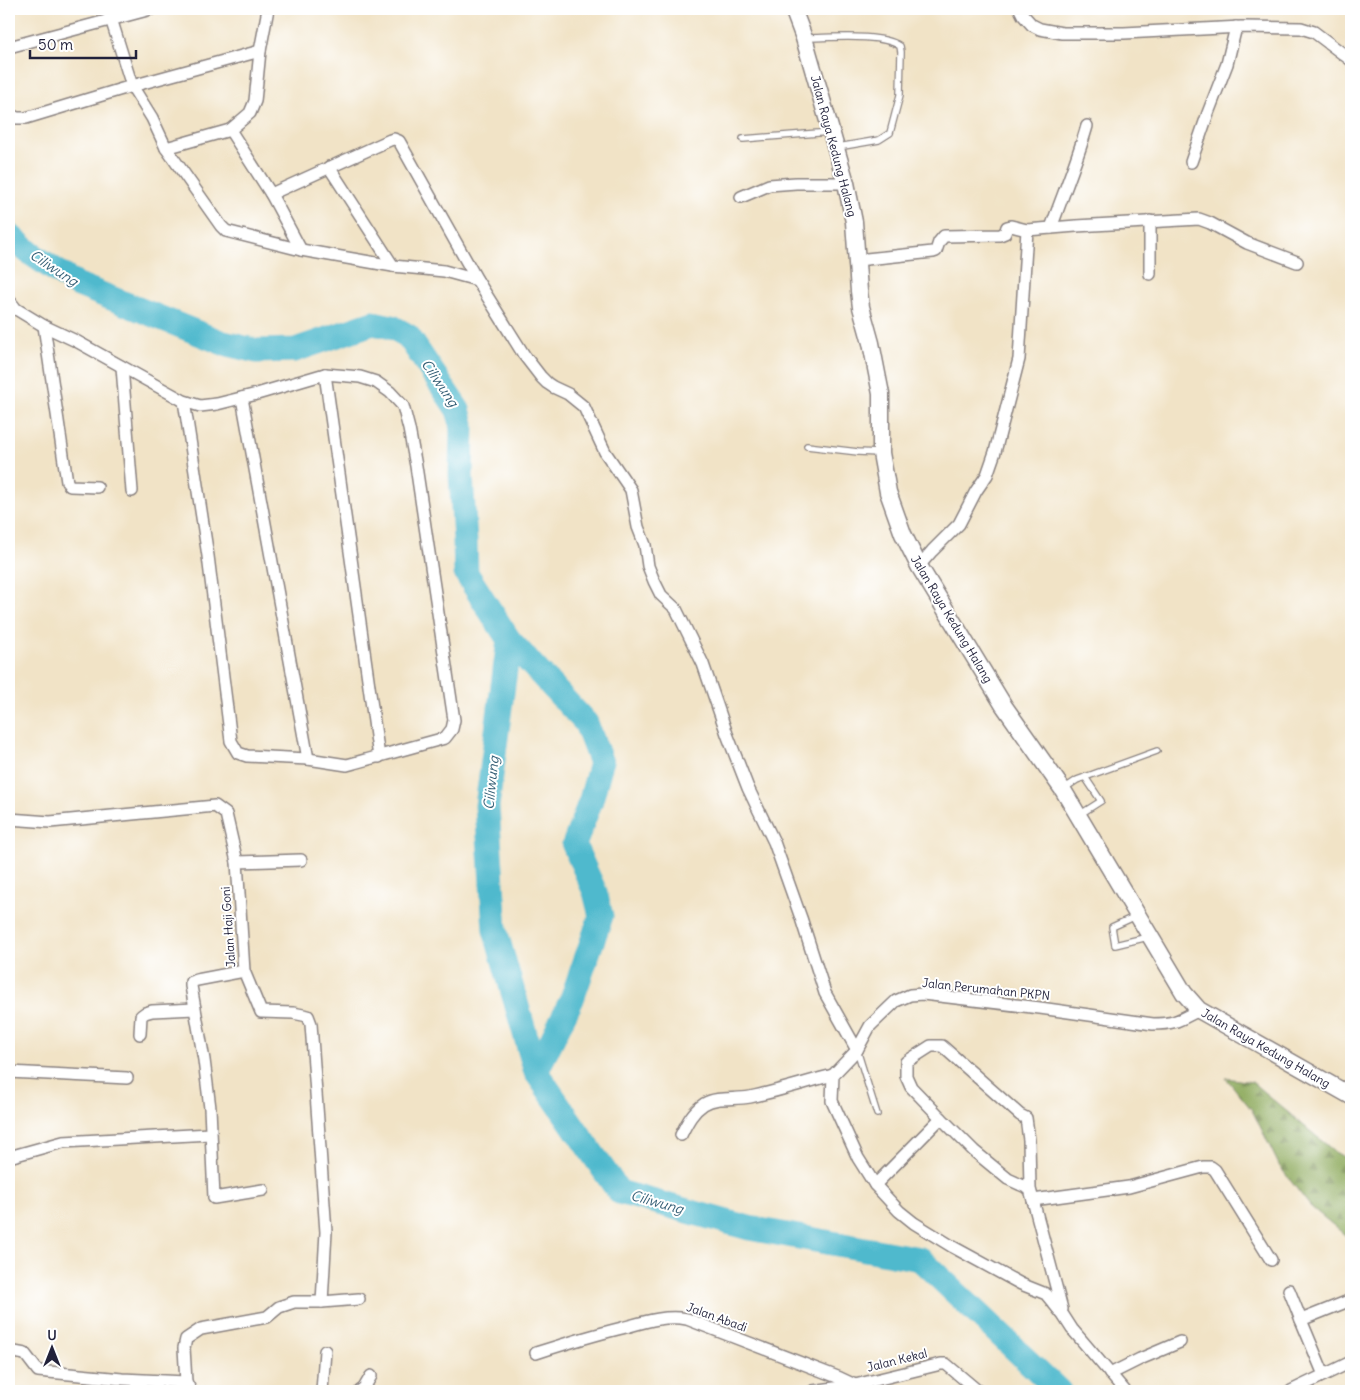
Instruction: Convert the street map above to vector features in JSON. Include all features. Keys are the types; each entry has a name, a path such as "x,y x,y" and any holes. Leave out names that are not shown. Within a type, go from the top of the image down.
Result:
{"main road":[{"name":"Jalan Raya Kedung Halang","path":"794,9 834,140 854,222 861,306 871,342 880,394 881,453 888,492 919,566 1004,706 1079,815 1184,993 1199,1010 1351,1096"}],"street":[{"path":"9,47 110,14 151,9"},
{"path":"166,148 230,130 250,113 255,101 260,52 268,9"},
{"path":"1020,9 1032,25 1040,29 1062,33 1124,33 1236,27 1307,29 1317,34 1351,60"},
{"path":"110,14 132,86 152,118 166,148 221,226 226,230 300,250 393,266 444,270 477,280"},
{"path":"1191,162 1228,64 1236,27"},
{"path":"9,114 17,118 26,118 132,86 260,52"},
{"path":"1052,228 1079,154 1087,126"},
{"path":"230,130 271,194 300,250"},
{"path":"271,194 390,140 399,141 477,280 524,355 541,377 552,387 568,394 584,407 605,452 631,490 638,527 645,545 648,566 654,581 661,595 676,609 703,664 748,788 774,842 825,993 857,1050"},
{"path":"328,167 393,266"},
{"path":"741,197 768,185 846,183"},
{"path":"857,260 933,252 936,251 940,239 944,236 1000,235 1005,233 1010,226 1027,230 1199,219 1205,220 1247,243 1297,262"},
{"path":"1150,221 1150,274"},
{"path":"919,566 959,524 976,491 987,475 995,452 1019,359 1027,230"},
{"path":"9,300 12,310 76,341 184,401 200,406 242,398 325,374 360,377 376,382 390,392 403,406 416,466 454,720 452,729 445,738 348,765 308,759 247,756 238,753 231,741 208,556 184,401"},
{"path":"44,326 67,482 70,486 75,487 97,486"},
{"path":"122,367 132,491"},
{"path":"325,374 379,757"},
{"path":"242,398 308,759"},
{"name":"Jalan Haji Goni","path":"9,819 50,822 215,806 226,814 237,862 244,971 261,1012 293,1013 308,1016 311,1024 326,1232 322,1302"},
{"path":"237,862 302,860"},
{"path":"244,971 191,982 210,1108 214,1198 263,1190"},
{"name":"Jalan Perumahan PKPN","path":"833,1075 857,1050 870,1026 896,1001 910,996 933,995 1153,1024 1176,1022 1199,1010"},
{"path":"140,1034 141,1016 145,1013 195,1009"},
{"path":"1030,1188 1008,1179 974,1151 941,1118 911,1087 906,1076 906,1062 931,1046 942,1046 1013,1109 1026,1118 1030,1140 1030,1188 1063,1315"},
{"path":"9,1072 127,1078"},
{"path":"681,1135 697,1109 706,1103 715,1100 750,1097 833,1075 832,1101 858,1158 875,1185 899,1211 953,1248 1021,1284 1046,1294 1072,1329 1125,1391"},
{"path":"875,1185 941,1118"},
{"path":"9,1157 63,1142 210,1134"},
{"path":"1033,1200 1129,1187 1203,1167 1211,1167 1215,1170 1272,1260"},
{"path":"1290,1290 1324,1375"},
{"path":"9,1351 25,1354 38,1371 189,1387 184,1348 186,1339 201,1329 267,1317 279,1307 294,1302 359,1299"},
{"path":"1301,1320 1351,1300"},
{"name":"Jalan Abadi","path":"536,1353 619,1328 654,1320 675,1317 687,1318 840,1378 856,1388"},
{"path":"1110,1374 1180,1342"},
{"path":"322,1391 325,1351"},
{"path":"1291,1391 1351,1362"},
{"name":"Jalan Kekal","path":"813,1391 856,1388 933,1365 946,1364 978,1391"},
{"path":"360,1391 371,1376"},
{"path":"122,1379 122,1391"}],"lane":[{"path":"743,139 879,140 890,133 900,95 900,46 895,43 868,37 804,38"},
{"path":"807,446 881,453"},
{"path":"1063,790 1077,780 1157,751"},
{"path":"1079,815 1101,801 1085,777"},
{"path":"1138,915 1112,927 1115,945 1151,937"},
{"path":"857,1050 877,1114"}],"green space":[{"path":"1226,1078 1252,1082 1335,1152 1351,1161 1351,1240 1310,1206 1280,1167 1252,1110"}],"waterway":[{"name":"Ciliwung","path":"9,235 30,253 76,284 223,343 257,351 295,350 373,323 392,327 408,336 458,410 462,424 461,475 466,573 509,640 487,806 495,930 536,1072 619,1192 749,1228 920,1259 1059,1391"},
{"path":"509,640 586,723 601,763 591,800 574,845 595,892 601,916 572,999 536,1072"}]}
